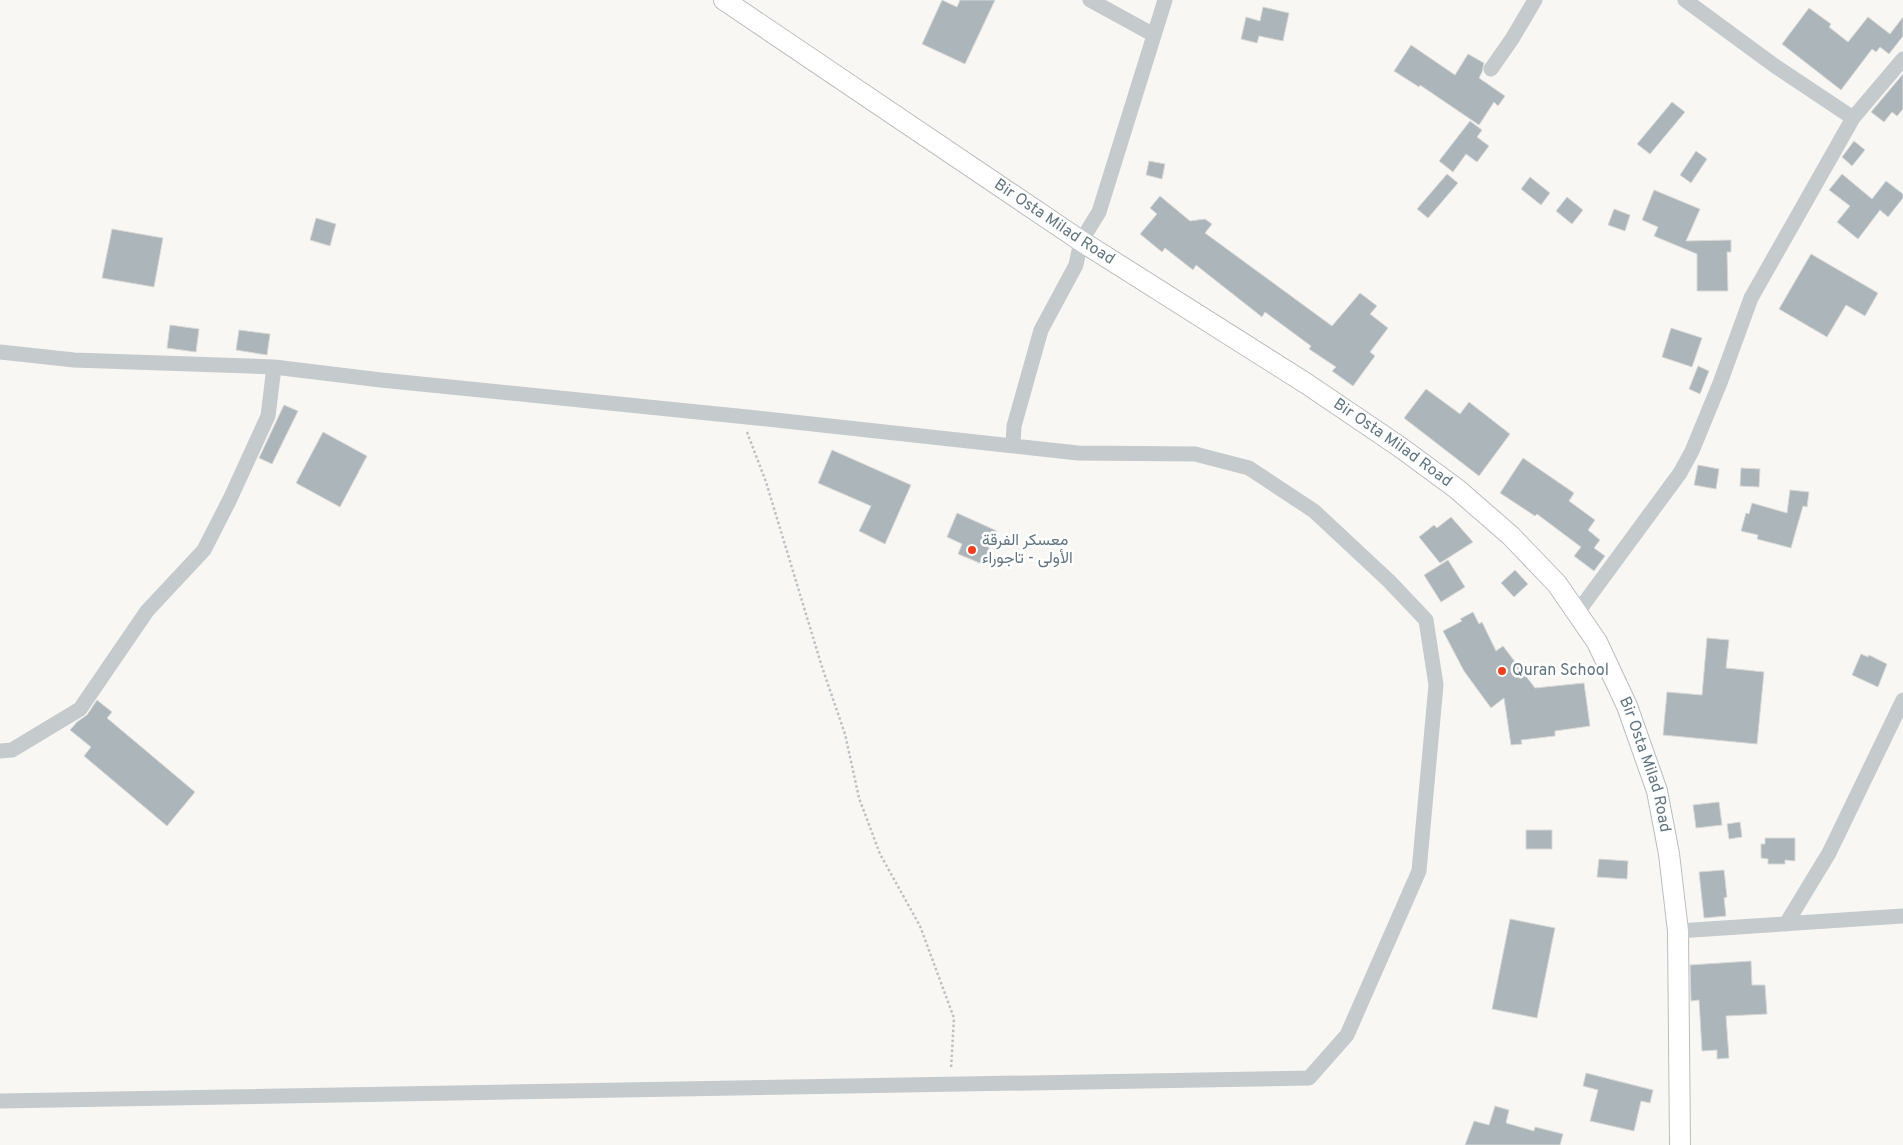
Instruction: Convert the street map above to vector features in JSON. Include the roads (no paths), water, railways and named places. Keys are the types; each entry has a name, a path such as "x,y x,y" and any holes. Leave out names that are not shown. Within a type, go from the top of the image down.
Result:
{"main road":[{"name":"Bir Osta Milad Road","path":"724,0 1081,241 1307,384 1408,452 1457,489 1512,536 1558,584 1597,642 1627,706 1657,791 1669,854 1678,931 1680,1145"}],"street":[{"path":"1090,0 1154,35"},
{"path":"1013,445 1014,426 1041,330 1076,265 1081,241 1099,212 1165,0"},
{"path":"1491,69 1512,39 1534,0"},
{"path":"1685,0 1775,66 1853,118"},
{"path":"1577,613 1680,473 1692,451 1717,391 1752,298 1853,118 1903,59"},
{"path":"0,352 74,360 274,367 381,380 1078,453 1195,454 1249,468 1314,511 1389,581 1426,620 1436,684 1419,871 1347,1036 1309,1078 950,1086 0,1101"},
{"path":"0,752 12,750 80,709 147,611 204,550 268,416 274,367"},
{"path":"1786,924 1829,852 1903,700"},
{"path":"1678,931 1903,916"}],"place":[{"name":"معسكر الفرقة الأولى - تاجوراء","path":"972,550"},
{"name":"Quran School","path":"1502,671"}]}
